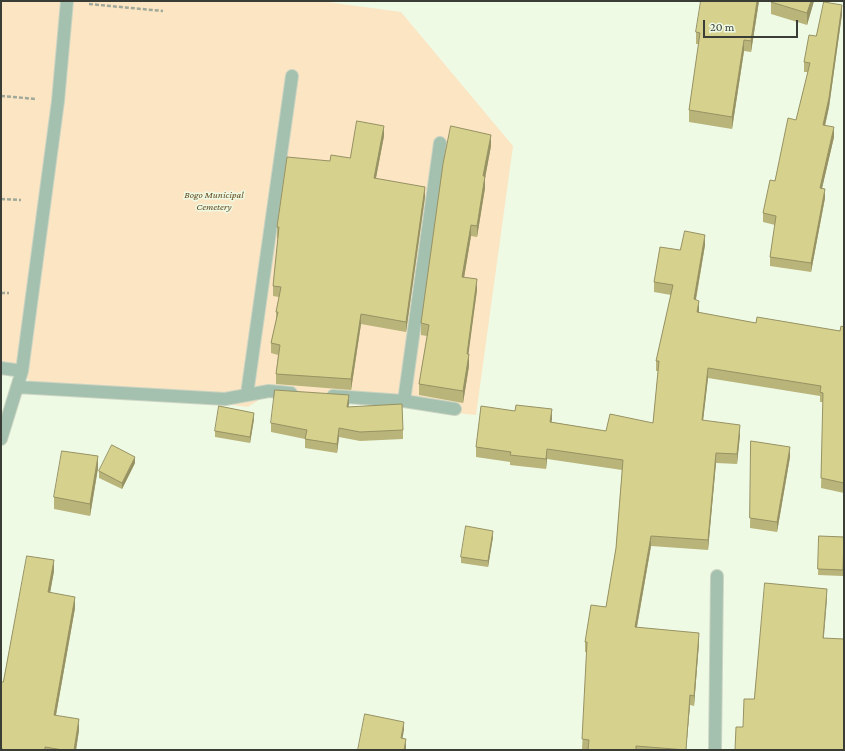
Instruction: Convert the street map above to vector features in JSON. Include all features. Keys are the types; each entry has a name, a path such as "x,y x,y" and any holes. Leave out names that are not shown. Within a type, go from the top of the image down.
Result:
{"street":[{"path":"1,439 22,371 58,101 67,1"},
{"path":"247,394 292,76"},
{"path":"404,401 440,143"},
{"path":"1,368 22,371"},
{"path":"17,387 225,399 269,391 301,394"},
{"path":"324,396 404,401 455,409"},
{"path":"715,750 717,576"}],"path":[{"path":"67,1 163,11"},
{"path":"1,96 58,101"}],"green space":[{"name":"Bogo Municipal Cemetery","path":"1,1 320,1 401,12 513,146 476,415 268,394 248,407 30,381 9,362 1,361"}],"building":[{"path":"701,1 757,1 751,41 744,40 732,117 689,110 700,33 696,32"},
{"path":"771,1 811,1 807,13"},
{"path":"824,2 842,5 829,98 823,125 834,127 820,188 825,189 811,263 770,257 776,216 763,213 770,180 775,181 788,118 796,120 810,63 804,62 809,35 816,36"},
{"path":"357,121 384,126 374,178 425,187 406,322 361,314 351,379 276,374 280,345 271,343 278,312 276,312 281,287 273,286 279,227 277,227 287,157 330,161 331,155 350,158"},
{"path":"451,126 491,135 483,176 485,176 477,226 471,225 462,277 477,279 467,354 469,354 463,391 419,384 429,325 421,323 443,164"},
{"path":"685,231 705,235 694,299 699,301 697,312 756,323 757,317 840,331 841,326 844,327 844,483 821,478 823,393 820,392 821,386 708,368 702,420 740,425 737,454 716,453 708,540 651,536 635,627 699,633 694,696 690,695 686,750 636,746 636,750 588,750 589,740 582,739 587,642 585,642 591,605 606,607 616,548 623,460 547,449 546,459 510,455 511,452 476,447 481,406 515,411 516,405 552,409 550,422 606,431 610,414 653,423 659,361 656,361 673,285 654,282 660,247 680,250"},
{"path":"275,390 349,395 347,407 402,404 403,430 360,432 339,428 337,444 305,439 307,430 271,423"},
{"path":"219,406 254,413 250,437 215,431"},
{"path":"751,441 790,447 777,522 750,518"},
{"path":"112,445 135,457 122,483 99,471"},
{"path":"62,451 98,456 90,504 54,497"},
{"path":"466,526 493,531 488,561 461,557"},
{"path":"819,536 844,537 843,570 818,569"},
{"path":"27,556 54,560 48,592 75,597 54,715 79,719 74,750 45,747 45,750 2,750 1,748 1,682 3,682"},
{"path":"765,583 827,589 823,638 844,639 844,750 735,750 736,727 743,727 744,699 754,699"},
{"path":"365,714 404,722 401,738 406,739 404,750 358,750"}]}
